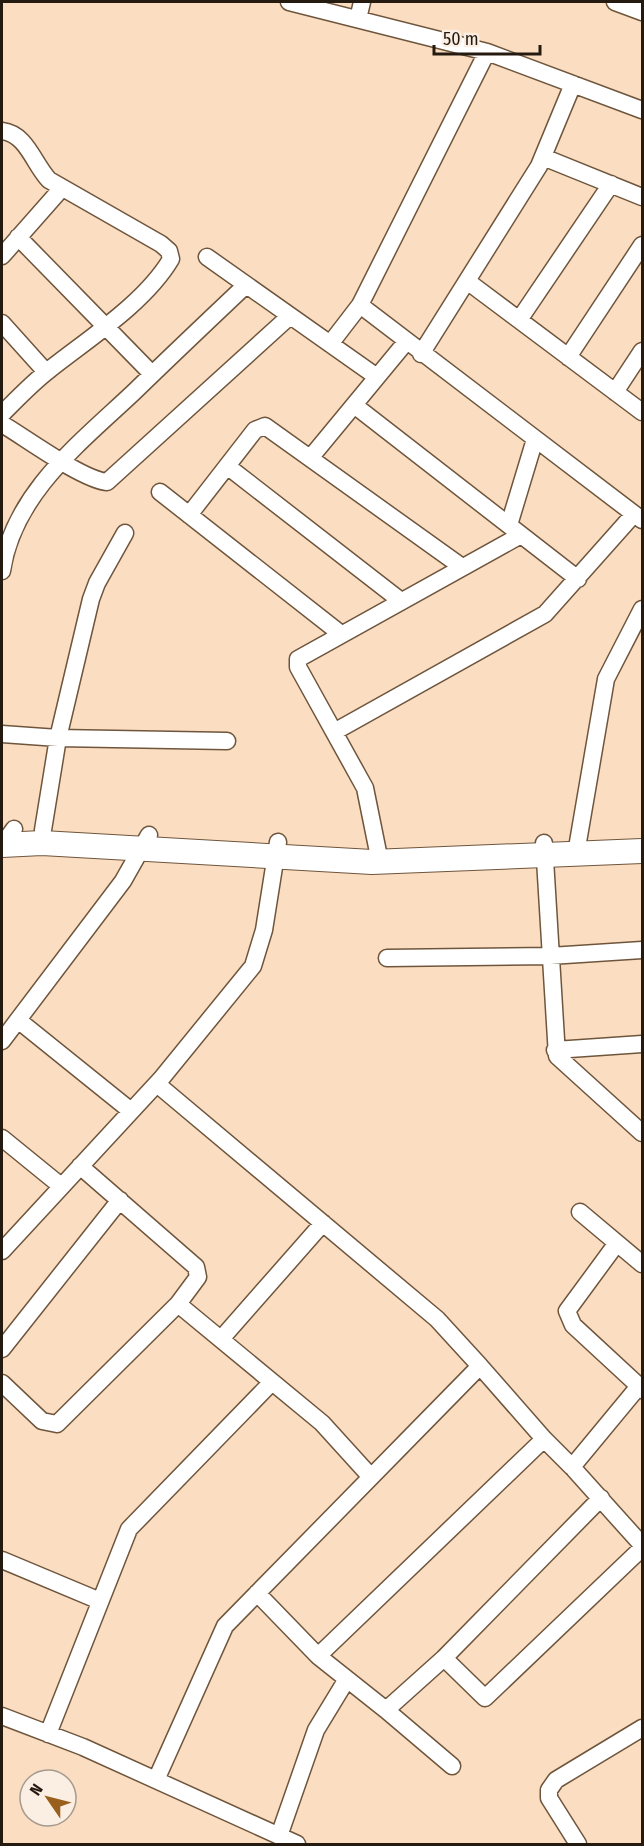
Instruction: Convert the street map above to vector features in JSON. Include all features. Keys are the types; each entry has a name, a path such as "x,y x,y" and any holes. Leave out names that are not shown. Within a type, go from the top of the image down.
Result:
{"street":[{"path":"289,2 487,52 642,111"},
{"path":"358,19 362,2"},
{"path":"615,2 642,12"},
{"path":"330,344 360,305 487,52"},
{"path":"421,354 543,158 573,84"},
{"path":"2,131 14,133 22,140 40,170 62,188 169,250 171,259 164,272 106,327 46,372 2,414"},
{"path":"543,158 642,197"},
{"path":"519,320 611,184"},
{"path":"2,256 62,188"},
{"path":"18,237 152,374"},
{"path":"568,357 642,245"},
{"path":"207,257 377,377"},
{"path":"467,281 642,412"},
{"path":"2,571 4,555 24,511 51,470 246,285"},
{"path":"334,732 545,614 638,517 421,354 360,305"},
{"path":"2,424 62,461 98,481 106,482 290,316"},
{"path":"2,323 46,372"},
{"path":"311,457 406,342"},
{"path":"615,392 642,351"},
{"path":"354,405 578,579"},
{"path":"189,515 255,430 265,426 462,567"},
{"path":"369,855 368,796 297,663 300,656 462,567 515,530 535,439"},
{"path":"227,466 401,601"},
{"path":"160,492 341,634"},
{"path":"43,830 58,738 94,591 125,533"},
{"path":"578,848 606,679 642,609"},
{"path":"2,734 58,738 227,741"},
{"path":"4,838 43,830 146,842 369,855 578,848 642,851"},
{"path":"4,838 42,843 146,842"},
{"path":"578,848 642,839"},
{"path":"2,1041 123,881 146,842"},
{"path":"2,1251 157,1084 253,966 264,930 276,849"},
{"path":"544,849 555,1050 568,1068 642,1133"},
{"path":"387,958 550,956 642,950"},
{"path":"18,1020 132,1111"},
{"path":"555,1050 642,1044"},
{"path":"157,1084 437,1319 544,1439 602,1498 642,1546 485,1698 444,1658"},
{"path":"2,1138 61,1186"},
{"path":"2,1383 42,1421 57,1424 178,1304 195,1283 199,1272 80,1166"},
{"path":"2,1349 120,1200"},
{"path":"580,1212 642,1264"},
{"path":"220,1339 323,1223"},
{"path":"572,1467 640,1388 573,1325 567,1311 617,1243"},
{"path":"178,1304 327,1428 371,1477"},
{"path":"156,1780 225,1626 480,1366"},
{"path":"48,1734 125,1536 133,1523 272,1382"},
{"path":"318,1656 544,1439"},
{"path":"386,1710 444,1658 602,1498"},
{"path":"2,1560 100,1601"},
{"path":"257,1593 318,1656 452,1766"},
{"path":"279,1836 316,1730 347,1679"},
{"path":"2,1716 156,1780 297,1845"},
{"path":"578,1845 549,1798 549,1791 556,1780 642,1728"}]}
